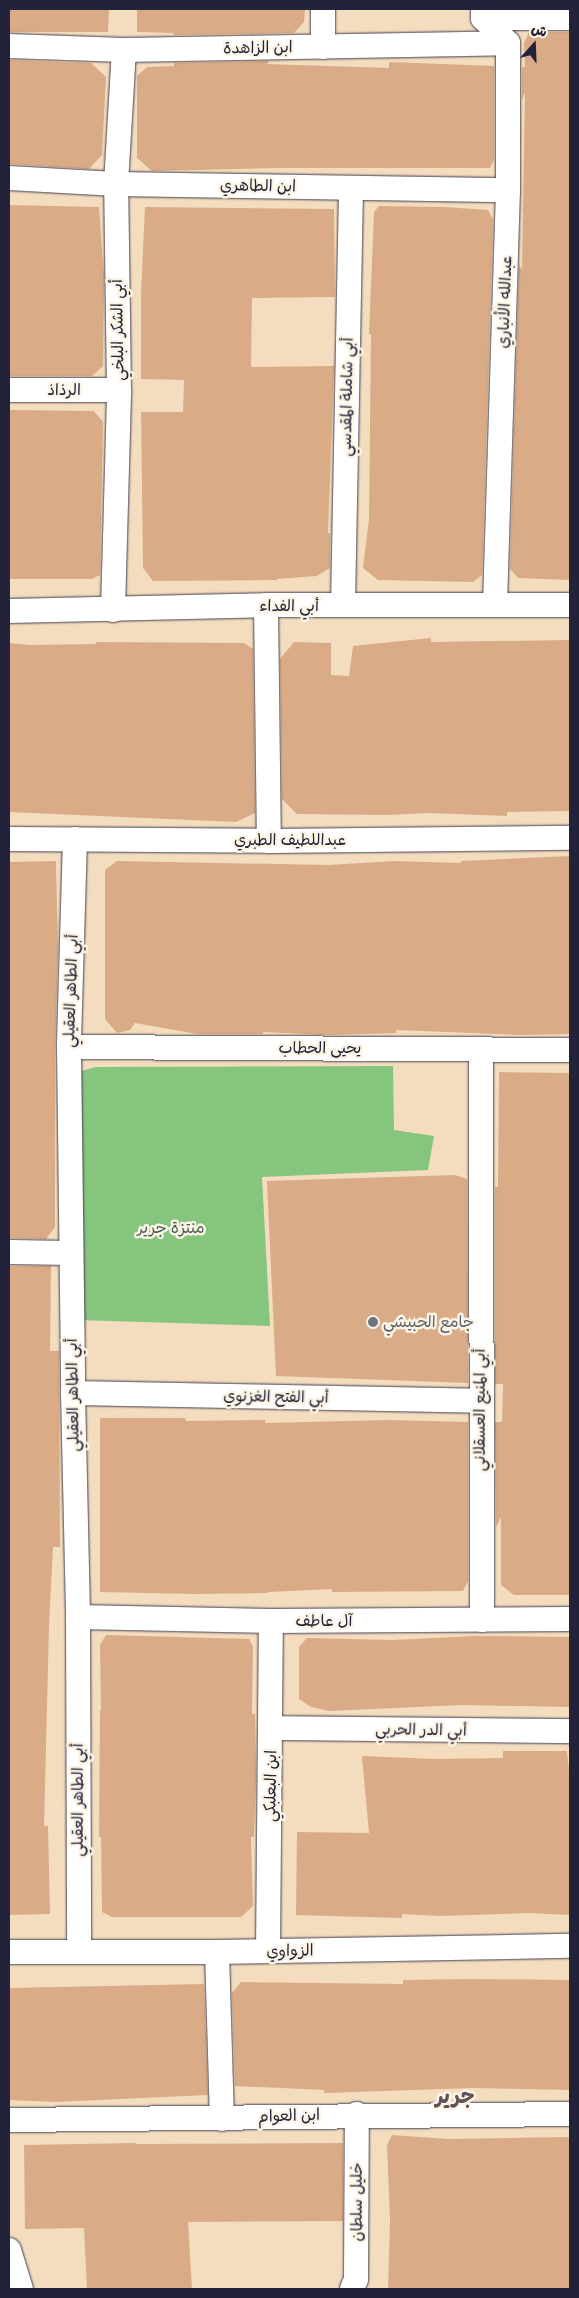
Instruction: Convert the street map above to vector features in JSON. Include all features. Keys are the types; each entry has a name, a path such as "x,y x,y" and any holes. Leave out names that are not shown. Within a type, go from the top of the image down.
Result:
{"street":[{"path":"323,9 324,47"},
{"path":"483,13 570,18"},
{"path":"483,13 508,43"},
{"name":"ابن الزاهدة","path":"9,46 124,50 508,43"},
{"name":"عبدالله الأنباري","path":"496,605 508,190 508,43"},
{"name":"أبي الشكر البلخي","path":"113,610 119,390 116,184 124,50"},
{"name":"ابن الطاهري","path":"9,178 116,184 508,190"},
{"name":"أبي شاملة المقدسي","path":"343,606 351,188"},
{"name":"الرذاذ","path":"9,390 119,390"},
{"path":"266,605 269,841"},
{"name":"أبي الفداء","path":"9,611 266,605 570,605"},
{"name":"عبداللطيف الطبري","path":"9,839 269,841 570,838"},
{"name":"أبي الطاهر العقيلي","path":"75,839 69,1047 78,1617 79,1952"},
{"name":"يحيى الحطاب","path":"69,1047 570,1050"},
{"name":"أبي المنيع العسقلاني","path":"481,1049 480,1401 482,1620"},
{"path":"9,1252 71,1253"},
{"name":"أبي الفتح الغزنوي","path":"73,1393 480,1401"},
{"name":"آل عاطف","path":"78,1617 271,1621 570,1619"},
{"name":"ابن البعلبكي","path":"268,1951 271,1621"},
{"name":"أبي الدر الحربي","path":"271,1728 570,1731"},
{"name":"الزواوي","path":"9,1952 216,1952 570,1946"},
{"path":"216,1952 222,2118"},
{"name":"ابن العوام","path":"9,2120 222,2118 358,2114 570,2114"},
{"name":"خليل سلطان","path":"352,2289 356,2279 358,2114"},
{"path":"9,2250 22,2289"}],"green space":[{"name":"منتزة جرير","path":"393,1066 394,1130 434,1136 428,1170 262,1177 270,1326 78,1320 78,1072 96,1067"}],"building":[{"path":"9,9 109,9 108,32 9,32"},
{"path":"137,9 305,9 304,22 294,33 174,35 173,33 137,32"},
{"path":"529,32 570,32 570,580 518,578 510,569 519,265 522,269 525,92 522,100 522,67 525,67 524,43"},
{"path":"9,60 91,63 106,77 102,155 89,169 9,164"},
{"path":"269,61 267,64 389,68 389,62 494,66 494,160 490,168 277,168 152,171 137,158 137,76 147,67 174,66 174,63"},
{"path":"9,205 99,207 104,277 103,366 92,376 9,376"},
{"path":"379,206 488,210 493,219 482,575 473,582 378,580 363,568 369,519 371,334 369,334 374,212"},
{"path":"145,207 334,209 335,297 252,298 251,367 334,366 328,533 330,533 330,568 317,576 277,580 153,581 143,568 141,412 183,412 184,380 141,379 141,294"},
{"path":"9,410 94,411 103,422 100,575 92,579 9,579"},
{"path":"431,638 431,642 569,640 570,811 507,812 507,816 429,813 388,815 297,814 282,799 280,659 294,642 331,643 331,675 349,676 353,646"},
{"path":"96,642 244,643 253,649 255,813 236,822 9,812 9,643 30,645 96,644"},
{"path":"570,856 570,1034 520,1035 396,1030 397,1033 329,1035 263,1032 263,1034 197,1034 135,1023 130,1030 117,1033 105,1019 105,870 117,861 328,865 394,861 461,863 461,861"},
{"path":"56,861 58,947 55,1047 55,1227 46,1239 9,1238 9,862"},
{"path":"499,1072 570,1073 570,1595 514,1595 501,1585 501,1517 496,1527 495,1422 502,1422 503,1384 495,1384 495,1187 498,1187"},
{"name":"جامع الحبيشي","path":"455,1175 467,1179 468,1383 276,1376 267,1181"},
{"path":"9,1266 51,1266 50,1351 59,1351 60,1547 53,1547 44,1826 48,1826 50,1914 9,1915"},
{"path":"100,1418 185,1418 186,1421 265,1420 265,1423 388,1420 468,1422 468,1581 463,1591 332,1592 332,1589 268,1593 194,1594 100,1592"},
{"path":"106,1635 249,1639 253,1647 252,1714 255,1714 256,1773 254,1837 251,1837 253,1906 241,1917 112,1917 102,1912 101,1837 99,1837 100,1645"},
{"path":"475,1636 570,1637 570,1707 461,1705 329,1711 311,1707 299,1699 299,1647 307,1638 392,1640"},
{"path":"503,1751 567,1751 570,1781 570,1915 529,1913 439,1916 402,1914 402,1918 296,1915 297,1832 369,1833 362,1756 434,1759 503,1758"},
{"path":"403,1980 570,1980 570,2090 473,2088 324,2093 324,2090 235,2086 232,1993 241,1982 403,1984"},
{"path":"204,1984 208,2095 55,2102 9,2100 9,1988"},
{"path":"392,2135 447,2139 570,2137 570,2289 388,2289 390,2221 387,2145"},
{"path":"343,2143 343,2221 188,2222 192,2289 87,2289 84,2228 25,2229 24,2145"}],"place":[{"name":"جامع الحبيشي","path":"373,1322"}],"district":[{"name":"جرير","path":"455,2096"}]}
